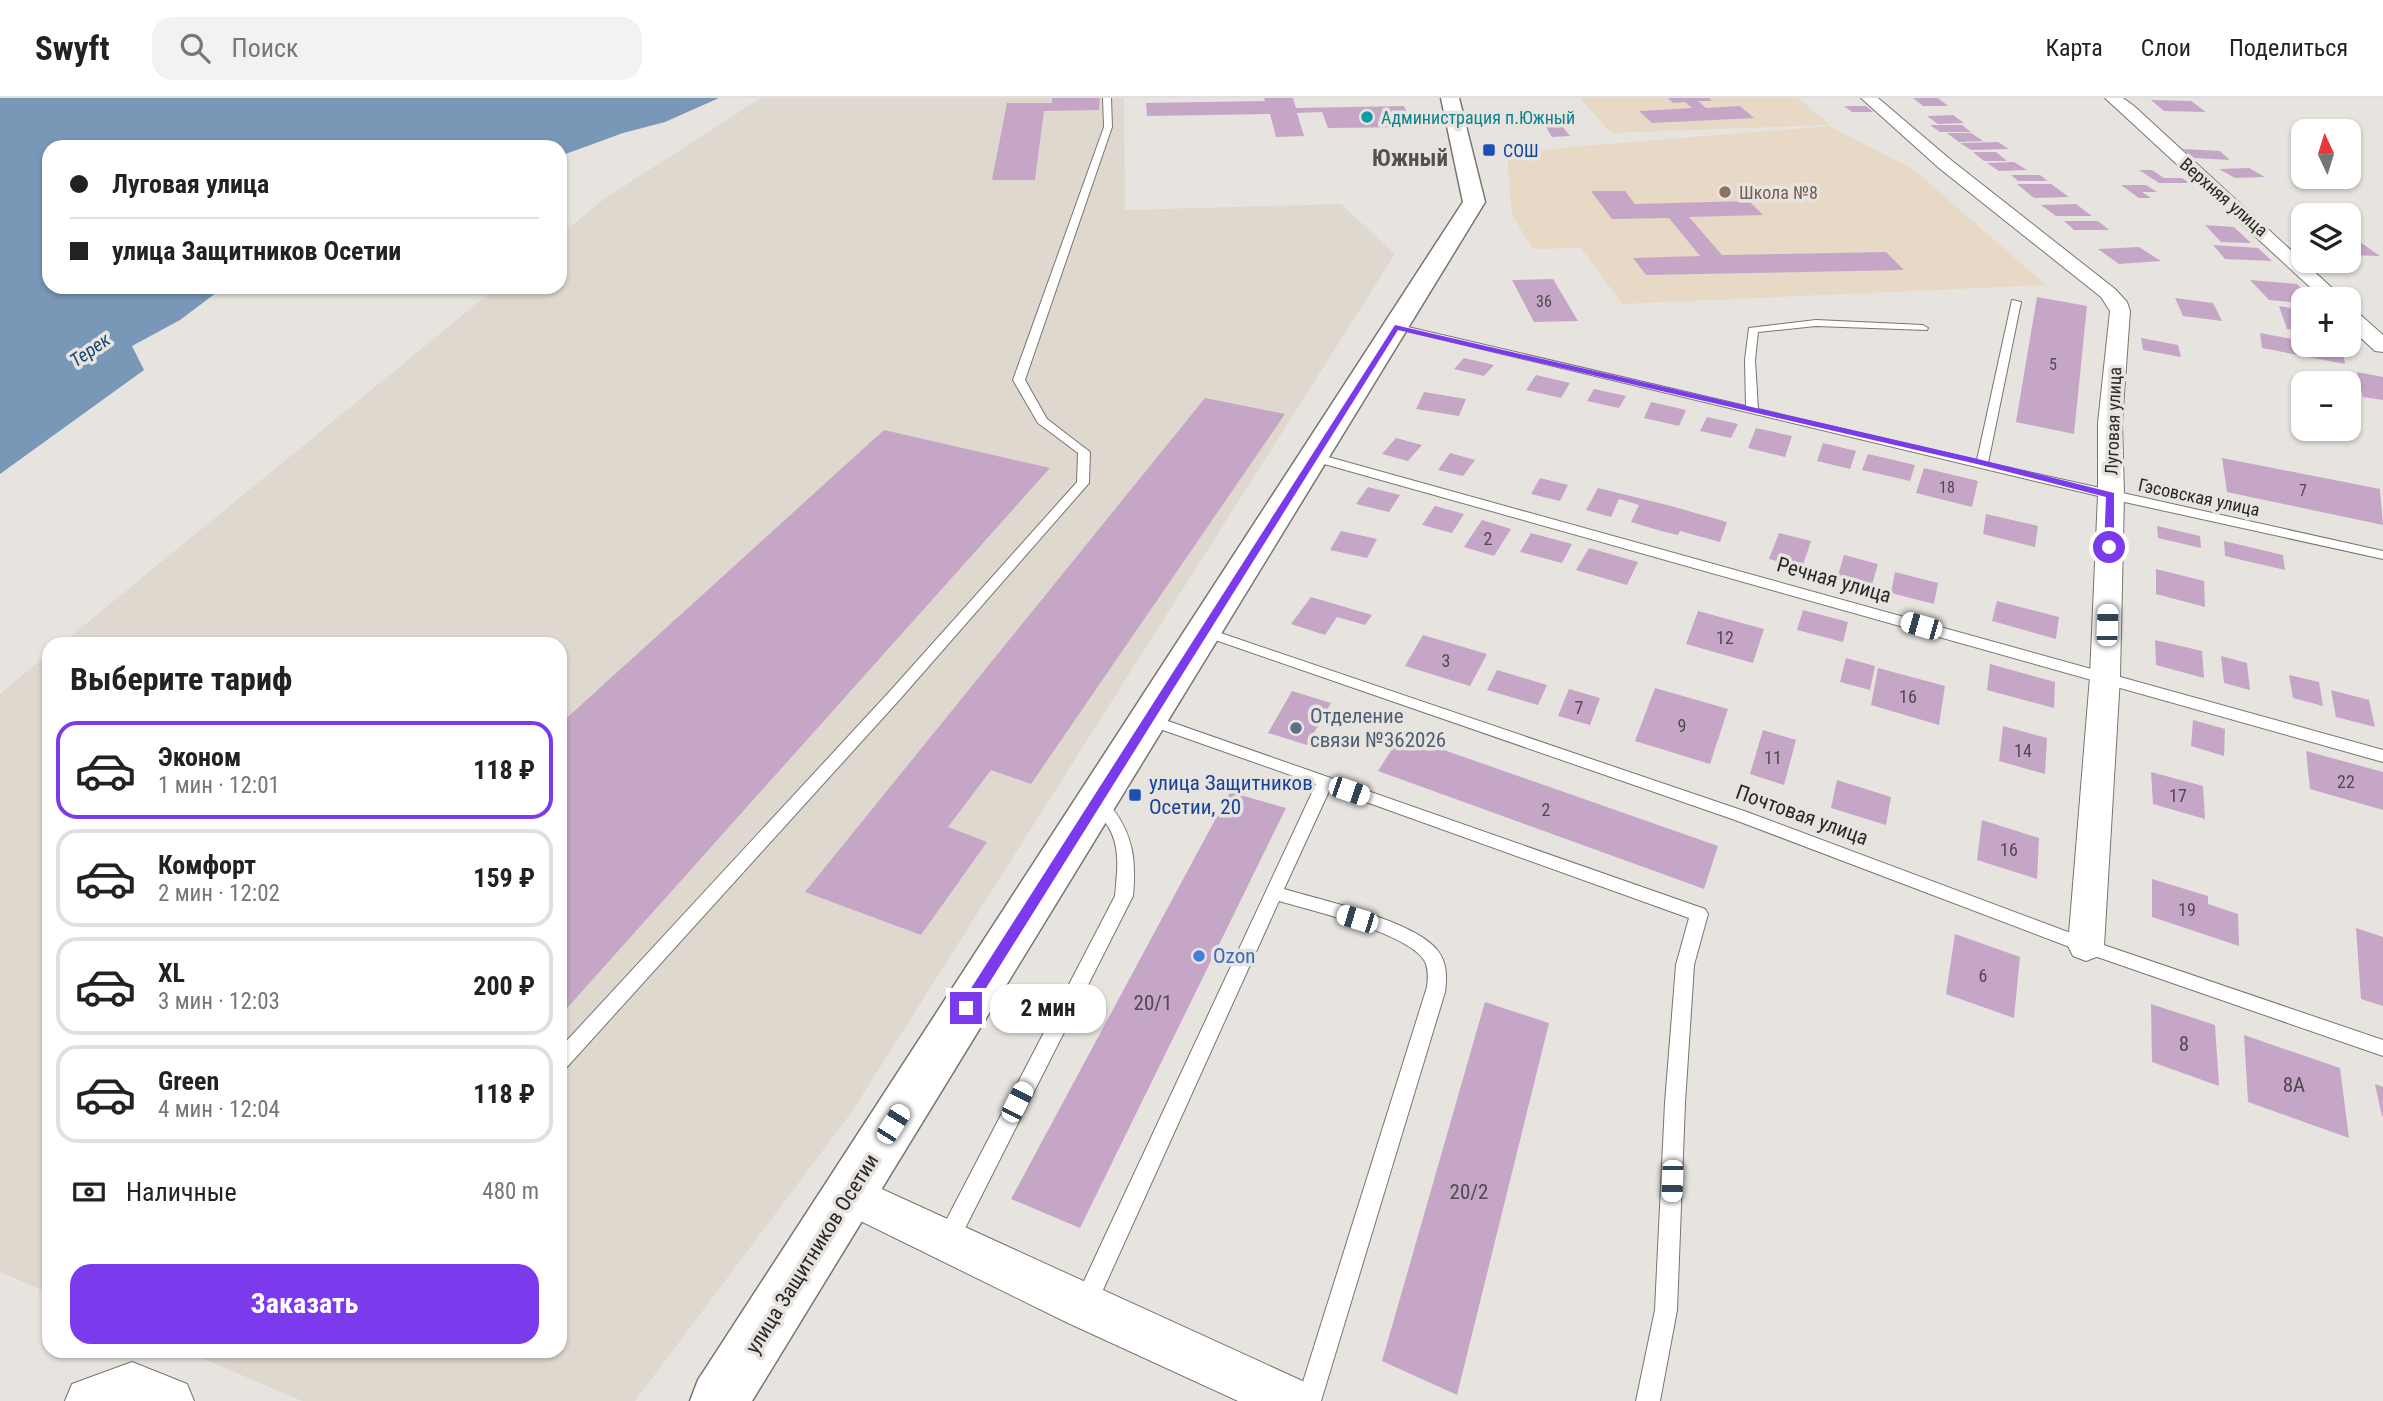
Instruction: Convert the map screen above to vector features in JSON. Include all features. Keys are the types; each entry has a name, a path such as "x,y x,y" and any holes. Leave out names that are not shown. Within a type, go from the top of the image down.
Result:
{"street":[{"name":"улица Защитников Осетии","path":"719,1401 1474,202 1450,98"},
{"name":"Луговая улица","path":"1870,98 1945,164 2117,302 2120,310 2110,423 2111,495 2105,677 2086,946"},
{"name":"Верхняя улица","path":"2113,98 2131,110 2157,138 2266,233 2321,287"},
{"path":"2361,326 2383,346"},
{"path":"849,1194 1084,1307 1292,1401"},
{"path":"89,1401 151,1394"}],"lane":[{"path":"567,1052 896,694 1083,483 1084,453 1042,421 1019,380 1108,127 1107,98"},
{"path":"1982,463 2016,302"},
{"path":"1752,409 1750,360 1753,330 1775,325 1820,323 1923,328"},
{"name":"Гэсовская улица","path":"1395,327 2111,495 2383,555"},
{"name":"Речная улица","path":"1314,457 2383,756"},
{"name":"Почтовая улица","path":"1203,631 1741,816 2086,946 2383,1048"},
{"path":"1148,719 1699,914 1685,965 1675,1103 1666,1310 1648,1401"},
{"path":"1084,1307 1325,782"},
{"path":"947,1241 1124,896 1128,858 1119,826 1097,800"},
{"path":"1274,893 1392,930 1414,940 1430,953 1439,972 1436,992 1309,1401"}],"shaded area":[{"path":"761,98 1124,98 1125,210 1341,204 1395,254 851,1113 635,1401 302,1401 201,1358 567,1358 567,637 70,637 488,294 567,294 567,229 604,199"},
{"path":"1580,98 1798,98 1830,125 1611,133"},
{"name":"Школа №8","path":"1829,126 1913,169 2046,285 1622,304 1581,248 1533,249 1512,215 1507,155 1571,147"},
{"path":"42,659 42,1290 0,1272 0,694"}],"water":[{"name":"Терек","path":"0,98 719,98 665,122 623,133 567,153 567,140 42,140 42,294 215,294 180,320 132,346 144,370 0,474"}],"building":[{"path":"1052,98 1100,98 1099,110 1044,111 1035,180 992,180 1007,103 1052,103"},
{"path":"1264,98 1293,98 1296,108 1404,106 1414,127 1328,128 1322,112 1297,113 1304,136 1276,137 1270,114 1147,116 1146,103 1265,101"},
{"path":"1668,98 1709,98 1712,101 1698,101 1706,108 1740,106 1754,118 1652,123 1639,111 1692,108 1685,102 1673,103"},
{"path":"1913,98 1938,98 1948,106 1923,106"},
{"path":"2151,100 2191,101 2206,112 2164,111"},
{"path":"1844,106 1866,106 1873,112 1852,112"},
{"path":"1953,115 1964,123 1938,124 1927,116"},
{"path":"1930,125 1962,125 1971,132 1940,132"},
{"path":"1546,127 1563,127 1570,136 1552,137"},
{"path":"1947,133 1971,133 1983,141 1959,142"},
{"path":"1998,142 2009,149 1971,150 1960,143"},
{"path":"2183,149 2220,151 2230,160 2193,158"},
{"path":"1973,152 1996,152 2007,161 1984,161"},
{"path":"2014,162 2027,170 1999,171 1987,163"},
{"path":"2249,168 2265,177 2235,178 2219,169"},
{"path":"2139,170 2152,170 2164,178 2182,178 2190,183 2159,183"},
{"path":"2011,175 2040,175 2048,181 2018,181"},
{"path":"2017,184 2051,184 2069,197 2034,198"},
{"path":"2121,185 2146,185 2157,192 2142,192 2151,198 2139,198"},
{"path":"1591,191 1625,191 1635,204 1749,201 1763,215 1689,217 1722,255 1886,252 1904,270 1646,275 1633,258 1700,256 1669,218 1612,219"},
{"path":"2076,204 2092,216 2056,216 2041,205"},
{"path":"2064,221 2098,221 2109,230 2074,230"},
{"path":"2205,225 2234,227 2251,243 2221,242"},
{"path":"2361,243 2380,256 2361,255"},
{"path":"2213,245 2258,248 2272,261 2225,259"},
{"path":"2139,247 2161,261 2119,264 2098,249"},
{"path":"1553,279 1578,321 1534,322 1512,280"},
{"path":"2250,280 2297,284 2300,287 2291,287 2291,302 2269,300"},
{"path":"2037,297 2087,306 2074,434 2016,422"},
{"path":"2175,298 2213,303 2222,321 2183,316"},
{"path":"2279,306 2291,308 2291,330 2287,329"},
{"path":"2260,333 2291,339 2291,354 2262,348"},
{"path":"2141,338 2178,345 2181,357 2143,350"},
{"path":"2309,357 2344,357 2345,364"},
{"path":"1464,358 1494,365 1484,376 1454,369"},
{"path":"2361,373 2383,377 2383,400 2363,397"},
{"path":"1536,375 1570,383 1561,398 1526,390"},
{"path":"1594,389 1626,396 1619,408 1587,401"},
{"path":"1424,392 1466,399 1459,416 1416,409"},
{"path":"1205,398 1285,414 1031,784 991,770 948,827 987,842 921,935 805,892"},
{"path":"1651,402 1686,410 1679,426 1644,418"},
{"path":"1707,417 1738,424 1731,438 1700,431"},
{"path":"1756,428 1792,436 1785,457 1748,448"},
{"path":"884,430 1050,468 567,1008 567,718"},
{"path":"1396,438 1422,445 1408,461 1382,454"},
{"path":"1823,443 1856,451 1850,469 1817,461"},
{"path":"1450,453 1475,460 1463,476 1438,470"},
{"path":"1868,454 1915,465 1910,481 1862,470"},
{"path":"2222,458 2380,489 2383,525 2227,492"},
{"path":"1924,468 1978,481 1972,507 1916,493"},
{"path":"1540,478 1568,485 1560,501 1531,494"},
{"path":"1368,487 1400,495 1389,512 1356,504"},
{"path":"1598,488 1727,522 1720,542 1680,531 1678,535 1631,522 1639,505 1619,499 1611,517 1586,510"},
{"path":"1435,506 1464,514 1452,533 1422,525"},
{"path":"1986,514 2038,526 2035,547 1983,534"},
{"path":"1482,520 1511,529 1494,556 1464,547"},
{"path":"2157,526 2200,536 2201,548 2158,538"},
{"path":"1341,531 1377,539 1367,558 1330,550"},
{"path":"1531,533 1572,544 1562,563 1520,552"},
{"path":"1779,533 1811,541 1802,568 1769,559"},
{"path":"2224,541 2283,555 2285,570 2225,556"},
{"path":"1589,548 1638,562 1627,585 1576,570"},
{"path":"1844,555 1878,564 1871,588 1837,579"},
{"path":"2156,569 2204,581 2205,607 2156,594"},
{"path":"1895,572 1938,583 1934,604 1891,593"},
{"path":"1311,597 1372,615 1365,625 1337,617 1325,635 1291,624"},
{"path":"1997,601 2059,617 2056,639 1992,621"},
{"path":"1803,610 1848,622 1843,642 1797,630"},
{"path":"1698,611 1764,629 1753,663 1686,644"},
{"path":"1423,635 1487,654 1470,686 1405,666"},
{"path":"2155,640 2202,651 2204,678 2156,665"},
{"path":"2221,656 2247,663 2250,690 2224,683"},
{"path":"1846,658 1875,666 1870,690 1840,682"},
{"path":"1990,664 2055,682 2054,708 1987,690"},
{"path":"1878,668 1945,686 1939,725 1871,705"},
{"path":"1497,670 1547,685 1538,705 1487,690"},
{"path":"2289,675 2319,682 2323,706 2293,698"},
{"path":"1655,688 1728,709 1710,764 1635,741"},
{"path":"1569,689 1600,698 1590,725 1558,716"},
{"path":"2331,690 2369,700 2375,727 2336,717"},
{"path":"1292,691 1331,703 1307,745 1268,733"},
{"path":"2193,720 2225,729 2224,756 2191,746"},
{"path":"2003,726 2047,738 2045,774 1999,761"},
{"path":"1763,730 1796,740 1784,785 1750,774"},
{"path":"1401,735 1718,846 1704,889 1378,771"},
{"path":"2306,751 2383,772 2383,810 2310,789"},
{"path":"2151,772 2203,786 2205,819 2153,804"},
{"path":"1837,780 1891,797 1886,825 1831,808"},
{"path":"1230,792 1286,808 1080,1228 1011,1199"},
{"path":"1982,820 2039,838 2037,879 1977,860"},
{"path":"2152,879 2208,896 2208,904 2238,914 2239,946 2152,917"},
{"path":"2356,928 2383,937 2383,1006 2361,999"},
{"path":"1955,934 2020,957 2014,1018 1946,994"},
{"path":"1485,1002 1549,1023 1457,1395 1382,1361"},
{"path":"2151,1004 2215,1025 2219,1086 2152,1062"},
{"path":"2244,1035 2340,1068 2349,1138 2248,1102"},
{"path":"2375,1084 2383,1087 2383,1116 2382,1116"}],"place":[{"name":"Администрация п.Южный","path":"1367,117"},
{"name":"СОШ","path":"1489,150"},
{"name":"Школа №8","path":"1725,192"},
{"name":"Отделение связи №362026","path":"1296,728"},
{"name":"улица Защитников Осетии, 20","path":"1135,795"},
{"name":"Ozon","path":"1199,956"}],"district":[{"name":"Южный","path":"1410,158"}],"route":[{"path":"966,1008 1395,327 2111,495 2109,547"}]}
